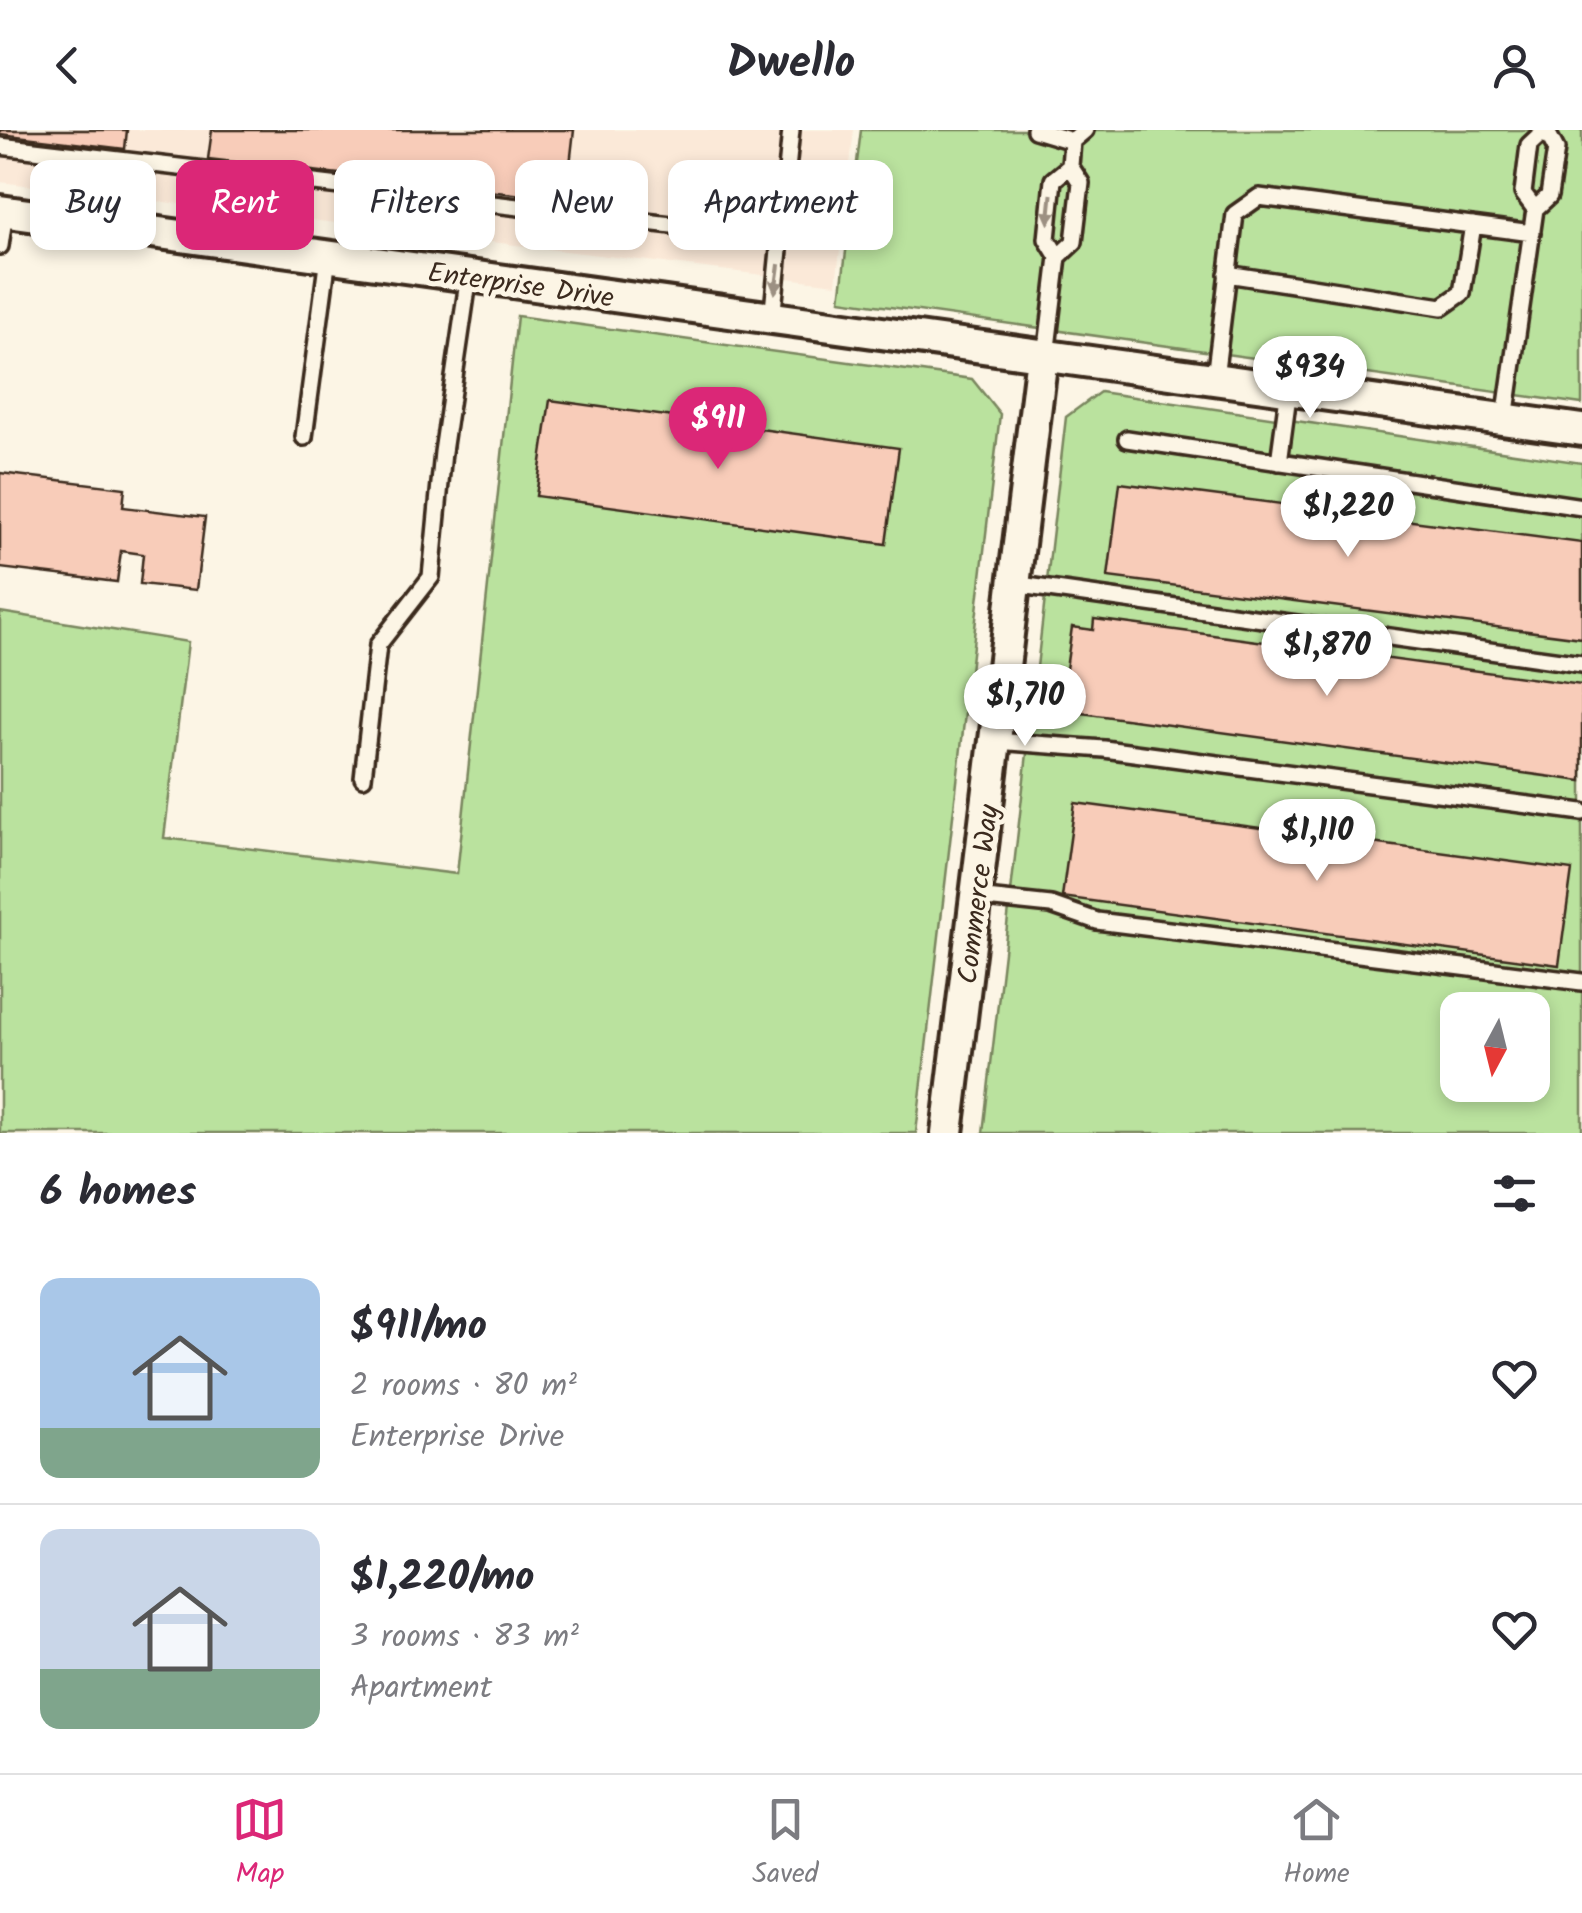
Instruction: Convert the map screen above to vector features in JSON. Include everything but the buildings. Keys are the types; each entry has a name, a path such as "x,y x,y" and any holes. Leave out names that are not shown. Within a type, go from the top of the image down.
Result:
{"street":[{"name":"Enterprise Drive","path":"2,211 1582,430"},
{"name":"Commerce Way","path":"947,1133 1044,356"}],"lane":[{"path":"788,160 791,130"},
{"path":"1035,130 1078,136 1070,166 1053,180 1047,239 1058,257"},
{"path":"1505,420 1535,209 1524,193 1529,145 1546,130 1556,149 1550,196 1535,209"},
{"path":"0,146 668,225"},
{"path":"1044,356 1058,257 1074,242 1080,182 1070,166"},
{"path":"1215,378 1234,214 1259,197 1532,233"},
{"path":"0,246 2,211"},
{"path":"1228,274 1442,307 1462,293 1473,225"},
{"path":"772,320 781,250"},
{"path":"304,437 328,257"},
{"path":"363,778 378,645 431,577 443,452 469,276"},
{"path":"1279,462 1290,388"},
{"path":"1127,439 1582,507"},
{"path":"1013,584 1582,664"},
{"path":"996,741 1104,750 1582,812"},
{"path":"976,897 1051,905 1098,921 1582,982"}],"shaded area":[{"path":"0,130 854,130 850,160 668,160 668,250 840,250 836,284 557,250 648,250 648,160 515,160 515,245 495,242 495,160 334,160 334,223 314,220 314,160 176,160 176,203 156,201 156,160 30,160 30,186 0,182"}],"green space":[{"path":"861,130 1582,130 1582,404 840,300 846,250 893,250 893,160 857,160"},
{"path":"517,316 972,379 1000,414 916,1133 0,1133 0,612 188,642 164,838 457,874"},
{"path":"1100,392 1582,463 1582,1133 983,1133 1066,417"}]}
